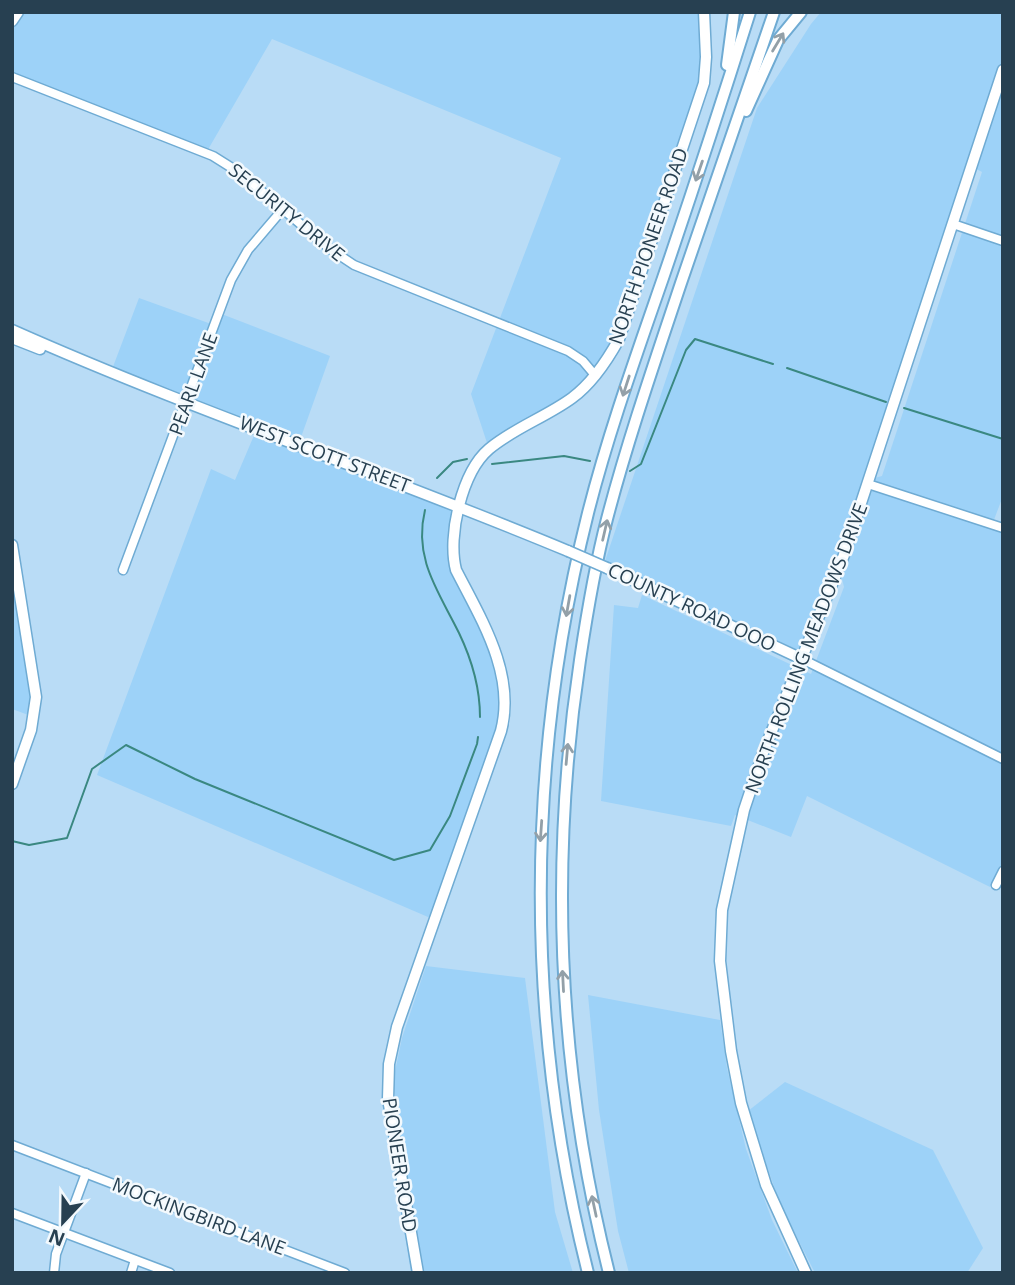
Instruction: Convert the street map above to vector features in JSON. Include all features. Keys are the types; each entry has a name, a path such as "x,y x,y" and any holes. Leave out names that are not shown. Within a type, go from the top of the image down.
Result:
{"highway":[{"path":"711,136 729,55 734,12"},
{"path":"588,1273 563,1159 546,1024 539,909 547,750 568,609 588,514 635,360 750,12"},
{"path":"609,1273 583,1155 566,1024 562,850 567,753 589,603 607,521 641,400 774,12"},
{"path":"719,171 778,40 801,12"}],"main road":[{"path":"12,21 18,12"},
{"name":"NORTH PIONEER ROAD","path":"444,897 501,731 505,708 504,685 493,646 456,570 452,556 458,505 479,460 489,449 548,415 573,397 608,358 623,331 702,89 706,57 704,12"},
{"name":"NORTH ROLLING MEADOWS DRIVE","path":"806,1273 772,1200 747,1126 732,1058 720,961 722,910 744,810 764,750 828,597 868,484 1003,70"},
{"name":"WEST SCOTT STREET","path":"12,330 81,360 458,505 568,551"},
{"name":"WEST SCOTT STREET","path":"12,338 81,360"},
{"path":"12,545 17,604 35,681 36,701 31,730 12,784"},
{"name":"COUNTY ROAD OOO","path":"568,551 802,659"},
{"name":"PIONEER ROAD","path":"418,1273 389,1107 389,1067 397,1027 444,897"}],"street":[{"name":"SECURITY DRIVE","path":"12,77 213,156 240,173 334,253 354,265 566,350 583,361 594,374"},
{"name":"PEARL LANE","path":"123,570 236,270 283,209"},
{"path":"953,224 1003,240"},
{"path":"868,484 1003,528"},
{"name":"COUNTY ROAD OOO","path":"802,659 1003,759"},
{"path":"996,885 1003,871"},
{"name":"MOCKINGBIRD LANE","path":"12,1145 345,1273"},
{"path":"54,1273 55,1257 86,1173"},
{"path":"12,1213 170,1273"},
{"path":"131,1273 135,1260"}],"shaded area":[{"path":"18,12 704,12 706,72 623,331 581,390 489,449 471,394 561,158 272,39 206,153 12,77 12,21"},
{"path":"821,12 1003,12 1003,496 992,525 1000,528 1003,520 1003,863 990,887 807,796 791,837 735,815 731,826 601,801 614,605 638,608 642,595 811,674 844,587 837,558 799,653 605,561 757,108","holes":["967,164 982,172 882,476 863,481"]},
{"path":"139,298 214,325 219,313 330,356 300,440 314,451 458,505 452,556 493,646 505,707 435,920 97,775 211,469 235,480 258,426 111,372"},
{"path":"12,565 15,566 34,717 12,709"},
{"path":"426,966 525,978 555,1212 573,1273 411,1273 401,1209 410,1208 393,1081 402,1038"},
{"path":"588,995 720,1020 727,1068 746,1149 772,1220 798,1273 629,1273 618,1231 599,1110"},
{"path":"785,1082 933,1150 983,1248 967,1273 815,1273 780,1204 748,1111"}],"waterway":[{"path":"630,471 641,464 686,350 695,339 773,364"},
{"path":"787,368 886,402"},
{"path":"904,408 1003,439"},
{"path":"492,464 564,456 590,461"},
{"path":"437,478 453,462 467,459"},
{"path":"425,510 422,528 425,560 467,653 477,685 480,717"},
{"path":"12,841 29,845 67,838 92,769 126,745 195,779 394,860 430,850 450,816 478,737"}]}
